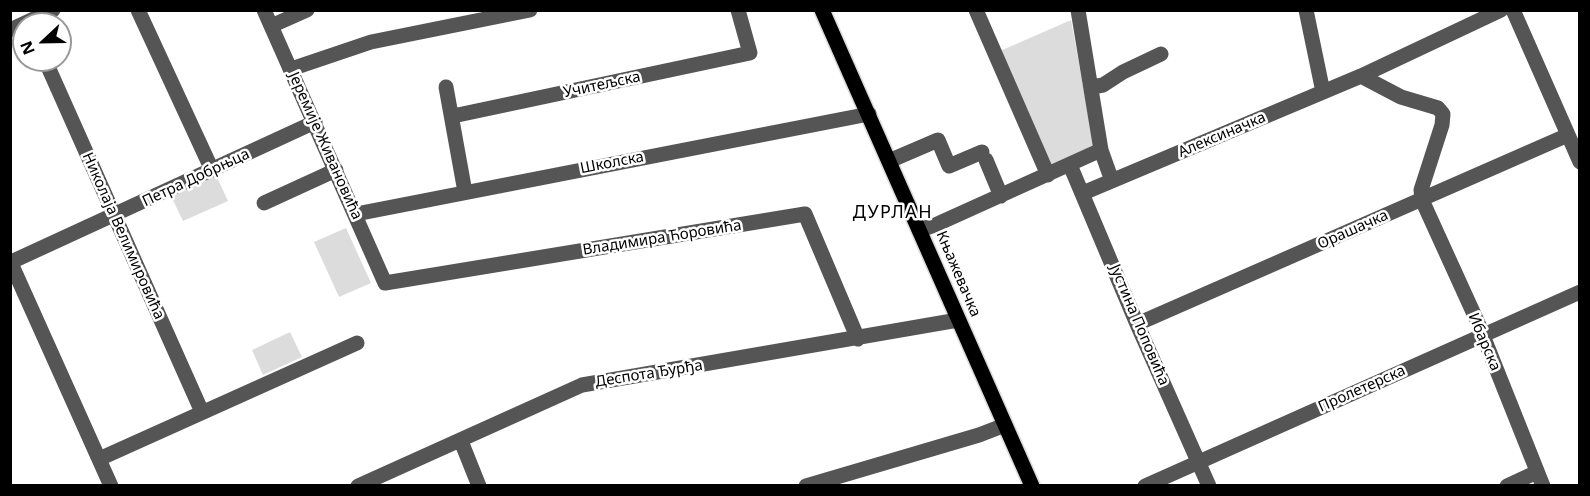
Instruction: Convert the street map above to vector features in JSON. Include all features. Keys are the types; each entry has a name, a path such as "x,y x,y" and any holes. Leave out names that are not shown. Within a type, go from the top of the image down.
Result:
{"main road":[{"name":"Књажевачка","path":"822,10 1032,486"}],"street":[{"path":"138,10 212,170"},
{"name":"Јеремије Живановића","path":"264,10 385,283"},
{"path":"271,26 307,10"},
{"path":"291,69 371,42 530,10"},
{"name":"Учитељска","path":"453,116 750,53 738,10"},
{"path":"976,10 1048,175"},
{"path":"1078,10 1101,150 1112,181"},
{"path":"1306,10 1323,92"},
{"name":"Алексиначка","path":"1083,194 1360,76 1501,10"},
{"path":"1513,10 1580,162"},
{"path":"1092,87 1103,85 1123,72 1161,54"},
{"name":"Николаја Велимировића","path":"50,72 202,412"},
{"path":"1360,76 1401,97 1438,108 1443,114 1442,125 1421,190 1422,200"},
{"path":"446,87 465,192"},
{"name":"Школска","path":"356,214 868,114"},
{"name":"Петра Добрњца","path":"11,262 315,123"},
{"name":"Орашачка","path":"1137,324 1568,135"},
{"path":"889,161 938,140 949,166 984,156 1001,196"},
{"path":"919,230 1001,196 1101,150"},
{"name":"Јустина Поповића","path":"1070,165 1209,486"},
{"path":"264,204 336,170"},
{"name":"Ибарска","path":"1422,200 1482,335 1540,479"},
{"name":"Владимира Ћоровића","path":"385,283 805,214 858,339"},
{"path":"11,262 111,486"},
{"name":"Пролетерска","path":"1145,486 1580,292"},
{"name":"Деспота Ђурђа","path":"357,486 582,385 958,320"},
{"path":"99,459 357,343"},
{"path":"806,486 979,435 1005,425"},
{"path":"461,441 479,486"},
{"path":"1507,486 1540,479"}],"shaded area":[{"path":"1071,20 1094,147 1050,166 1000,51"},
{"path":"216,175 228,201 183,221 171,196"},
{"path":"346,228 371,283 339,297 314,242"},
{"path":"290,332 302,357 263,375 252,350"}],"district":[{"name":"ДУРЛАН","path":"893,213"}]}
